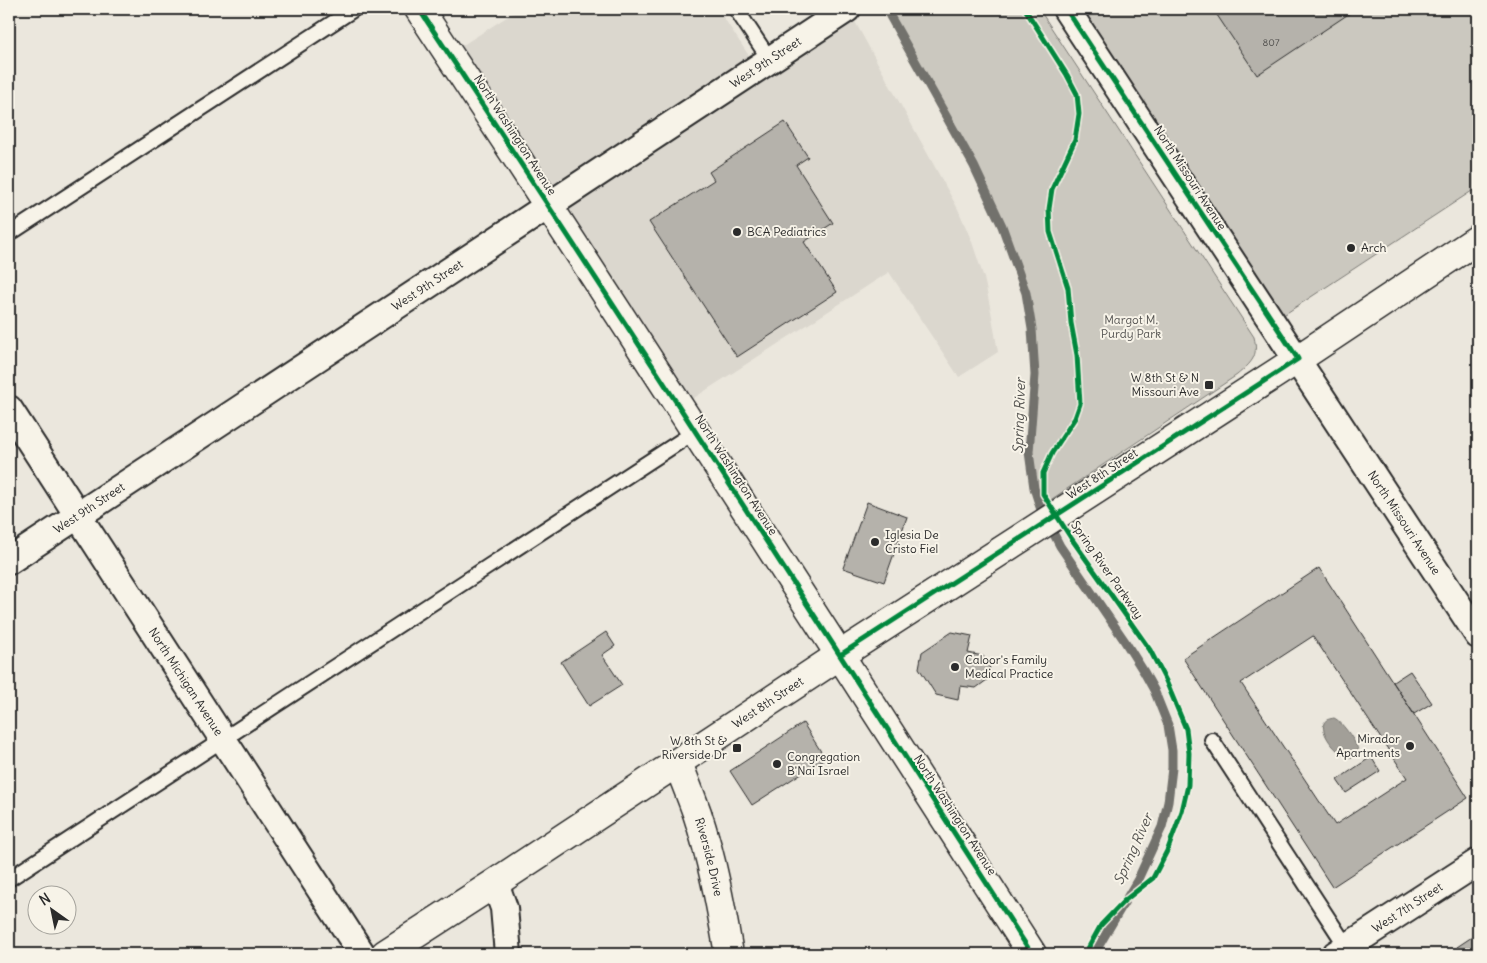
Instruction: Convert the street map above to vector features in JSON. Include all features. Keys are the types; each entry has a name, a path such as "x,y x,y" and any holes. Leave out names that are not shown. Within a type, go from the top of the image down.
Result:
{"street":[{"name":"North Washington Avenue","path":"419,9 696,431 1032,954"},
{"name":"West 9th Street","path":"9,561 847,9"},
{"name":"North Missouri Avenue","path":"1066,9 1478,635"},
{"name":"West 8th Street","path":"385,954 840,655 1298,359 1478,239"},
{"name":"North Michigan Avenue","path":"9,409 362,954"},
{"name":"Riverside Drive","path":"678,763 697,814 708,853 723,917 729,954"},
{"name":"West 7th Street","path":"1345,952 1478,862"},
{"path":"495,883 504,908 508,954"}],"lane":[{"path":"9,234 354,9"},
{"path":"736,9 770,60"},
{"path":"9,878 696,431"},
{"path":"1212,740 1345,952"}],"shaded area":[{"path":"519,9 718,9 757,68 848,9 958,209 984,278 998,352 959,377 889,272 680,407 449,54"},
{"path":"1334,718 1350,735 1357,746 1359,755 1353,757 1340,753 1329,741 1323,728 1324,723"}],"green space":[{"name":"Margot M. Purdy Park","path":"886,9 1039,9 1254,337 1255,355 1237,375 1040,507 1034,488 1029,452 1035,375 1032,329 1026,293 1002,226 974,166"},
{"path":"1066,9 1478,9 1478,187 1273,322"}],"building":[{"path":"1213,9 1356,9 1257,75"},
{"name":"BCA Pediatrics","path":"785,122 808,157 796,165 833,223 804,242 837,292 737,357 649,222 714,180 709,172"},
{"name":"Iglesia De Cristo Fiel","path":"867,502 907,517 884,582 843,568"},
{"name":"Mirador Apartments","path":"1319,568 1468,798 1332,887 1183,658","holes":["1313,636 1407,778 1335,825 1241,683"]},
{"path":"606,632 615,646 602,655 622,685 589,706 561,662"},
{"name":"Caloor's Family Medical Practice","path":"952,632 972,636 968,653 983,656 990,665 987,680 976,688 960,686 958,700 936,695 919,668 922,652"},
{"path":"1410,671 1432,703 1414,714 1393,682"},
{"name":"Congregation B'Nai Israel","path":"803,723 825,758 752,805 730,771"},
{"path":"1371,757 1380,771 1346,793 1337,780"},
{"path":"1478,933 1478,954 1462,954 1457,947"}],"waterway":[{"name":"Spring River","path":"886,9 974,166 1002,226 1026,293 1032,329 1035,375 1029,452 1034,488 1040,507 1060,546 1144,672 1154,690 1168,725 1172,750 1172,768 1168,802 1162,827 1138,879 1094,954"}],"cycle path":[{"path":"419,9 650,362 1032,954"},
{"name":"Spring River Parkway","path":"1025,9 1077,94 1079,114 1075,140 1052,189 1049,209 1050,232 1068,288 1071,323 1077,355 1080,404 1075,418 1052,453 1043,473 1043,494 1071,538 1150,650 1166,681 1186,729 1189,753 1188,785 1182,811 1168,849 1153,878 1124,901 1101,925 1085,954"},
{"path":"840,655 1298,359 1066,9"}],"place":[{"name":"BCA Pediatrics","path":"737,232"},
{"name":"Arch","path":"1351,248"},
{"name":"W 8th St & N Missouri Ave","path":"1209,385"},
{"name":"Iglesia De Cristo Fiel","path":"875,542"},
{"name":"Caloor's Family Medical Practice","path":"955,667"},
{"name":"Mirador Apartments","path":"1410,746"},
{"name":"W 8th St & Riverside Dr","path":"737,748"},
{"name":"Congregation B'Nai Israel","path":"777,764"}]}
